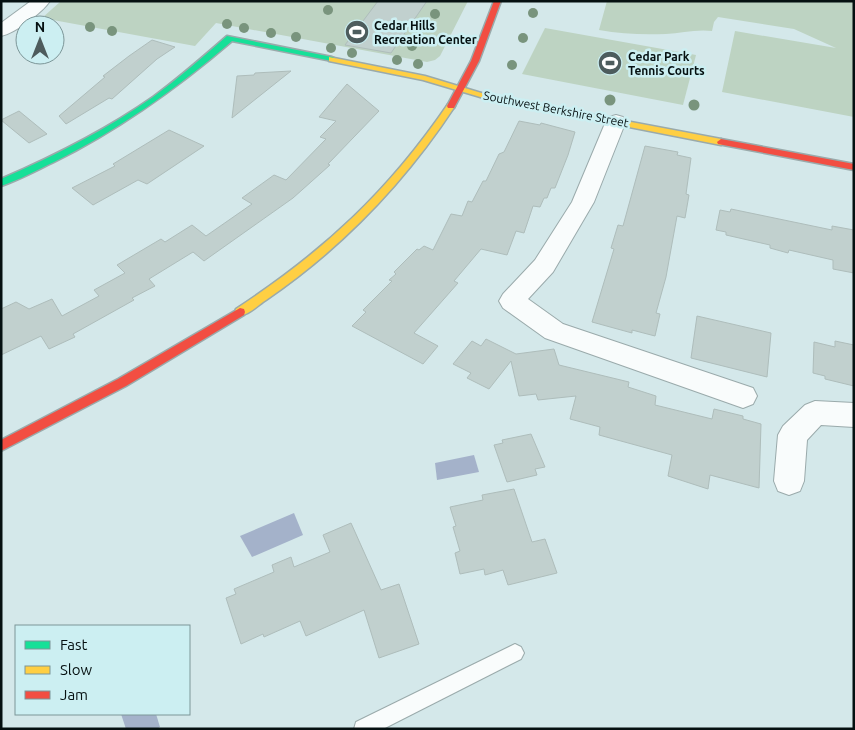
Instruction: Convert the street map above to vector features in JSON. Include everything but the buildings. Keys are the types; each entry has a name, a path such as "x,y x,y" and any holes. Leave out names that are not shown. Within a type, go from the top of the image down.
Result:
{"street":[{"path":"1,31 42,1"},
{"path":"1,446 133,379 251,304 304,265 352,226 411,162 442,119 461,89 475,61 498,1"},
{"name":"Southwest Berkshire Street","path":"1,183 57,158 125,118 162,94 230,38 426,78 487,97 854,167"},
{"path":"616,121 579,210 544,266 512,300 554,331 743,396"},
{"path":"790,481 793,435 814,413 854,415"}],"lane":[{"path":"363,729 515,653"}],"green space":[{"name":"Cedar Hills Recreation Center","path":"61,1 468,1 440,56 435,60 427,62 216,23 195,46 65,22 65,15 45,15"},
{"path":"607,1 854,1 854,117 722,92 735,31 836,48 794,29 718,17 714,22 712,31 701,30 649,34 599,30"},
{"name":"Cedar Park Tennis Courts","path":"545,28 696,55 683,105 522,74"}],"water":[{"path":"474,455 479,472 437,480 435,463"},
{"path":"294,513 303,535 252,557 240,536"},
{"path":"121,715 156,715 160,727 157,729 126,729"}],"traffic: fast":[{"path":"1,183 74,148 126,118 177,83 230,38 332,59"}],"traffic: slow":[{"path":"332,59 425,78 487,97 721,142"},
{"path":"240,312 300,270 357,221 408,166 451,106"}],"traffic: jam":[{"path":"451,106 475,61 498,1"},
{"path":"721,142 854,167"},
{"path":"1,446 122,382 240,312"}],"place":[{"name":"Cedar Hills Recreation Center","path":"357,32"},
{"name":"Cedar Park Tennis Courts","path":"610,63"}]}
